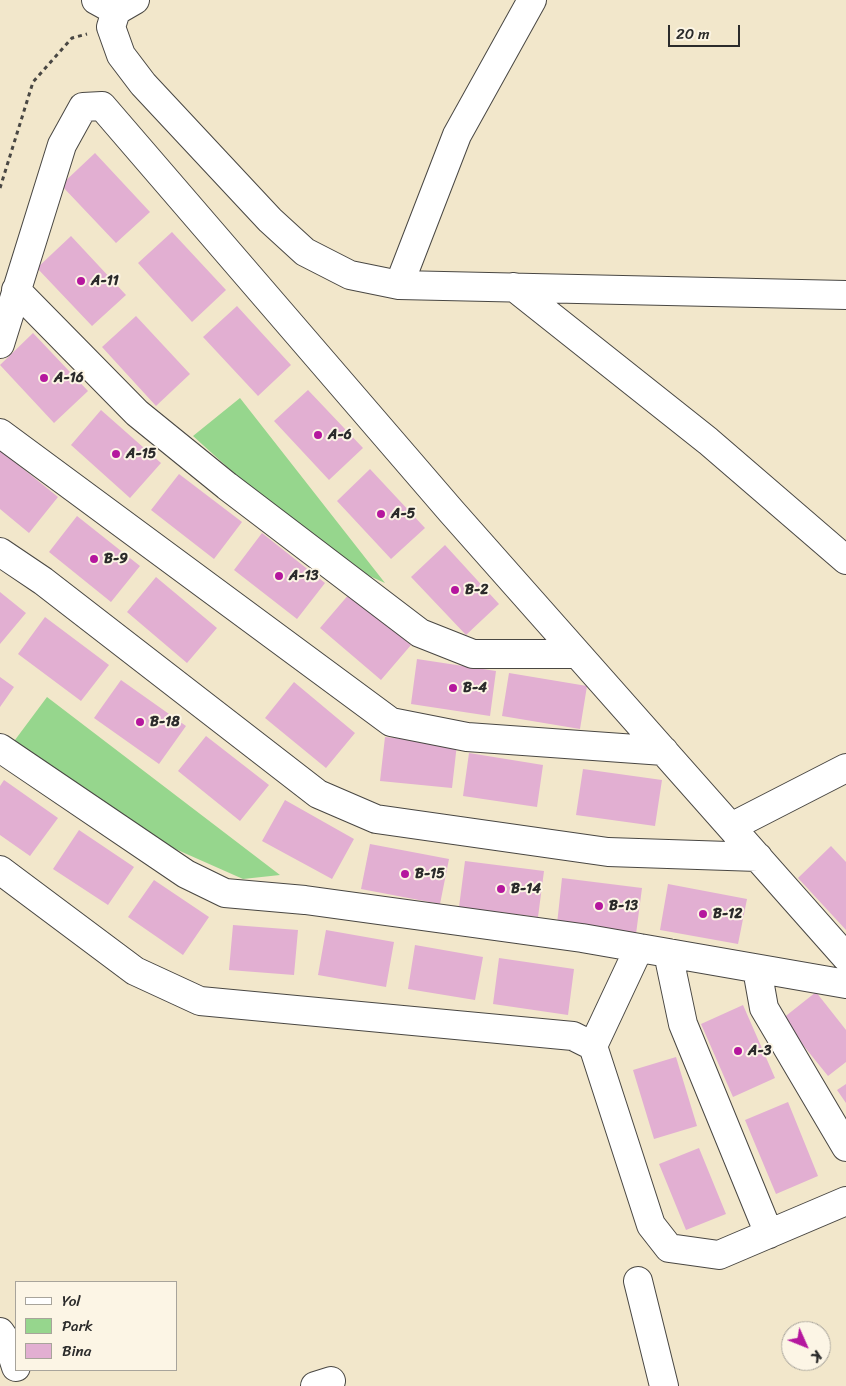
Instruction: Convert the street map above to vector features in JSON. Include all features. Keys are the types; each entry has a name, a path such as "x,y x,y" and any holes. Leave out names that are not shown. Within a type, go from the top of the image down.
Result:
{"street":[{"path":"399,285 457,135 532,0"},
{"path":"115,9 121,55 143,84 270,220 305,252 350,275 399,285 846,295"},
{"path":"0,344 62,145 83,108 102,106 451,511 846,956"},
{"path":"514,287 708,441 846,560"},
{"path":"16,290 137,413 227,486 420,633 473,654 577,654"},
{"path":"0,433 391,722 467,737 664,751"},
{"path":"0,552 43,582 318,794 376,818 608,852 758,857"},
{"path":"0,748 186,874 226,893 305,900 582,938 846,984"},
{"path":"731,827 846,768"},
{"path":"0,870 135,971 200,1001 573,1036 593,1046"},
{"path":"639,948 593,1046 651,1225 669,1248 719,1255 846,1201"},
{"path":"668,953 683,1024 769,1234"},
{"path":"757,969 764,1008 846,1147"},
{"path":"638,1281 664,1386"},
{"path":"0,1332 9,1345 15,1363"},
{"path":"18,1371 22,1386"}],"path":[{"path":"0,188 33,82 72,38 115,9"}],"green space":[{"path":"240,398 385,583 354,569 257,494 193,436"},
{"path":"47,697 280,875 243,879 137,832 12,744"}],"building":[{"path":"95,153 150,212 116,243 61,185"},
{"path":"172,232 226,290 192,322 138,263"},
{"name":"A-11","path":"71,236 126,295 92,326 37,268"},
{"path":"237,306 291,365 258,396 203,337"},
{"path":"136,316 190,374 156,406 102,347"},
{"name":"A-16","path":"33,333 88,391 54,423 0,365"},
{"name":"A-6","path":"308,390 363,448 329,480 274,421"},
{"name":"A-15","path":"101,410 161,463 130,498 71,445"},
{"path":"0,450 58,497 29,533 0,509"},
{"name":"A-5","path":"370,469 425,528 391,559 337,501"},
{"path":"179,474 242,522 214,559 151,510"},
{"name":"B-9","path":"77,516 140,566 111,602 49,552"},
{"name":"A-13","path":"262,533 325,583 297,619 234,570"},
{"name":"B-2","path":"445,545 499,604 466,635 411,577"},
{"path":"156,577 217,628 187,663 127,612"},
{"path":"0,592 26,613 0,644"},
{"path":"350,593 411,645 381,680 320,628"},
{"path":"45,617 109,665 81,701 18,654"},
{"name":"B-4","path":"417,659 496,671 490,716 411,704"},
{"path":"509,673 587,686 580,729 502,716"},
{"path":"0,677 14,687 0,707"},
{"name":"B-18","path":"121,680 186,726 159,764 94,718"},
{"path":"294,682 355,733 326,768 265,718"},
{"path":"206,736 269,785 240,821 178,771"},
{"path":"385,737 457,744 452,788 380,781"},
{"path":"469,753 543,765 537,807 463,796"},
{"path":"583,769 662,780 655,826 576,815"},
{"path":"4,780 58,818 30,856 0,835 0,786"},
{"path":"285,800 354,839 332,879 262,841"},
{"path":"79,830 134,867 108,905 53,869"},
{"name":"B-15","path":"370,844 449,859 440,904 361,889"},
{"path":"831,846 846,862 846,930 798,878"},
{"name":"B-14","path":"465,861 544,871 538,917 459,907"},
{"name":"B-13","path":"562,878 642,888 636,934 557,924"},
{"path":"154,880 209,917 183,955 128,917"},
{"name":"B-12","path":"668,884 747,899 738,944 660,930"},
{"path":"233,925 298,930 294,975 229,970"},
{"path":"326,930 394,942 386,987 318,975"},
{"path":"415,945 483,957 475,1000 408,989"},
{"path":"499,958 574,969 568,1015 493,1004"},
{"path":"816,992 846,1030 846,1062 828,1076 782,1019"},
{"name":"A-3","path":"743,1005 775,1078 733,1097 701,1024"},
{"path":"676,1057 697,1126 654,1139 633,1070"},
{"path":"846,1084 846,1103 837,1090"},
{"path":"788,1102 818,1176 776,1194 745,1120"},
{"path":"699,1148 726,1214 686,1230 659,1164"}],"place":[{"name":"A-11","path":"81,281"},
{"name":"A-16","path":"44,378"},
{"name":"A-6","path":"318,435"},
{"name":"A-15","path":"116,454"},
{"name":"A-5","path":"381,514"},
{"name":"B-9","path":"94,559"},
{"name":"A-13","path":"279,576"},
{"name":"B-2","path":"455,590"},
{"name":"B-4","path":"453,688"},
{"name":"B-18","path":"140,722"},
{"name":"B-15","path":"405,874"},
{"name":"B-14","path":"501,889"},
{"name":"B-13","path":"599,906"},
{"name":"B-12","path":"703,914"},
{"name":"A-3","path":"738,1051"}]}
